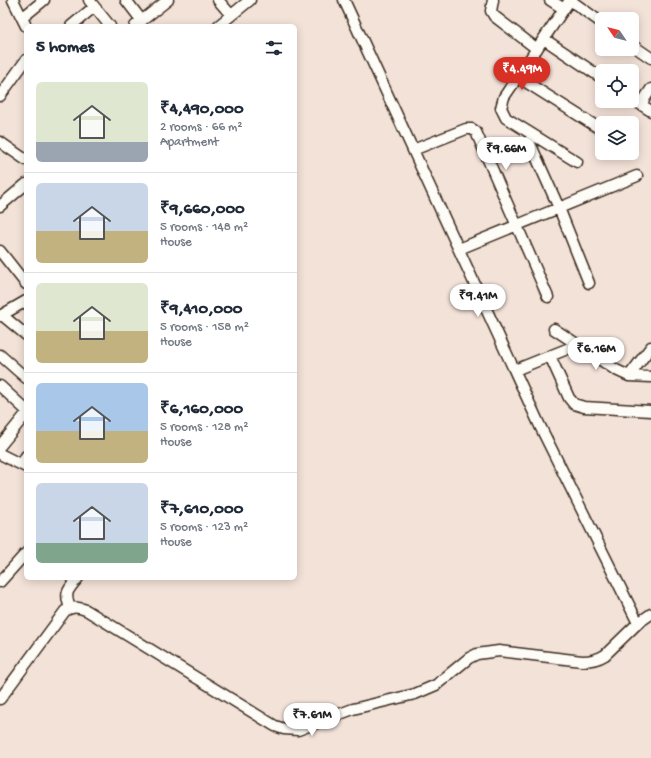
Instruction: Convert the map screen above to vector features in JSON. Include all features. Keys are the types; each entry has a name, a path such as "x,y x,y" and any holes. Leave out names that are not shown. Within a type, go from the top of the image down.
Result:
{"street":[{"path":"13,0 24,22 44,0"},
{"path":"126,0 138,24 168,0"},
{"path":"218,0 231,15"},
{"path":"220,24 250,0"},
{"path":"344,0 540,426 638,623"},
{"path":"493,0 491,11 494,16 537,49"},
{"path":"550,0 564,9"},
{"path":"577,162 506,118 501,108 502,103 518,77 570,0 595,18"},
{"path":"73,24 92,3 108,24"},
{"path":"544,39 595,73"},
{"path":"639,49 651,58"},
{"path":"0,96 3,85 24,62"},
{"path":"518,77 595,126"},
{"path":"639,99 651,89"},
{"path":"639,103 651,111"},
{"path":"413,150 466,129 475,130 548,297"},
{"path":"529,141 559,208 589,283"},
{"path":"0,142 24,159"},
{"path":"459,249 637,176"},
{"path":"3,200 24,187"},
{"path":"0,251 24,281"},
{"path":"24,303 1,315 24,334"},
{"path":"554,329 616,370 629,376 651,377"},
{"path":"515,370 577,345"},
{"path":"629,376 651,346"},
{"path":"0,356 24,376"},
{"path":"550,356 569,398 574,404 584,407 651,411"},
{"path":"0,386 24,408"},
{"path":"0,446 24,416"},
{"path":"0,454 24,460"},
{"path":"0,582 24,555"},
{"path":"70,608 67,593 77,580"},
{"path":"0,699 65,612 70,608 77,607 86,610 275,726 284,729 298,730 353,709 415,694 427,689 436,685 469,658 477,654 499,651 582,661 599,659 638,623 651,614"}]}
